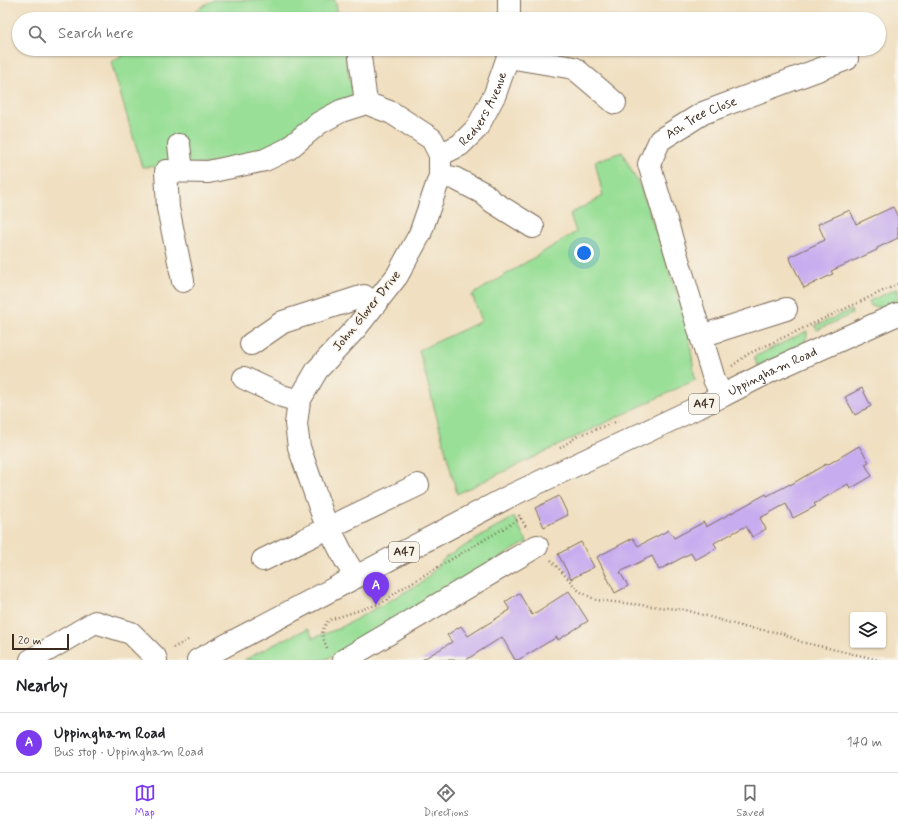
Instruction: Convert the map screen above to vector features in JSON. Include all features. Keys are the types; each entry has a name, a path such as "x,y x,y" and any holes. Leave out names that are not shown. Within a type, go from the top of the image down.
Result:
{"main road":[{"path":"509,0 510,12"},
{"path":"360,56 366,103"},
{"name":"Redvers Avenue","path":"440,166 477,128 496,94 507,56"},
{"path":"521,56 574,68 615,103"},
{"name":"Ash Tree Close","path":"722,396 714,379 649,164 660,140 703,113 847,59"},
{"path":"174,171 208,172 266,160 288,149 319,123 341,111 366,103 392,113 432,139 440,166 454,178 483,192 493,202 533,226"},
{"path":"179,145 168,208 183,281"},
{"name":"John Glover Drive","path":"356,577 328,528 299,447 296,424 299,401 317,370 356,328 397,276 420,234 440,166"},
{"path":"251,344 282,322 364,296 375,304"},
{"path":"701,336 786,309"},
{"name":"Uppingham Road","path":"198,660 510,496 722,396 771,371 898,314"},
{"path":"244,378 282,396 299,401"},
{"path":"263,560 418,485"},
{"path":"336,655 537,546"},
{"path":"31,660 95,622 131,633 155,657 156,660"}],"path":[{"path":"510,496 537,546 579,591 596,600 686,610 744,627 782,633 801,642 880,660"},
{"path":"336,655 322,633 324,625 329,620 382,603 521,518"}],"green space":[{"path":"213,0 335,0 338,12 193,12"},
{"path":"121,56 345,56 353,95 264,151 206,164 142,167 111,62"},
{"path":"622,152 642,191 688,326 695,380 457,494 419,350 482,321 472,295 576,232 570,214 603,196 595,161"},
{"path":"898,288 898,303 884,308 871,306 869,301"},
{"path":"851,310 852,314 817,330 815,326"},
{"path":"807,331 807,336 803,346 758,366 754,357"},
{"path":"514,517 527,542 325,660 244,660 307,629 313,638 340,628 423,582 446,557"}],"building":[{"path":"893,207 898,217 898,238 877,248 877,250 831,271 833,274 804,288 789,257 825,240 818,224 850,210 856,224"},
{"path":"862,388 871,406 855,415 845,397"},
{"path":"859,446 869,462 865,464 872,476 850,489 848,484 814,504 816,506 793,518 786,504 760,518 766,529 752,537 746,526 714,543 717,548 695,560 691,553 659,570 652,556 620,572 628,586 615,593 597,557 633,538 638,546 669,530 674,538 704,522 706,527 766,494 767,496 790,485"},
{"path":"559,496 568,515 544,527 535,508"},
{"path":"581,542 594,567 571,579 558,554"},
{"path":"569,591 588,621 558,640 557,637 518,660 515,660 502,637 466,660 422,660 452,642 447,635 461,626 468,636 510,610 505,602 519,593 532,615"}],"place":[{"name":"Uppingham Road","path":"376,605"}]}
